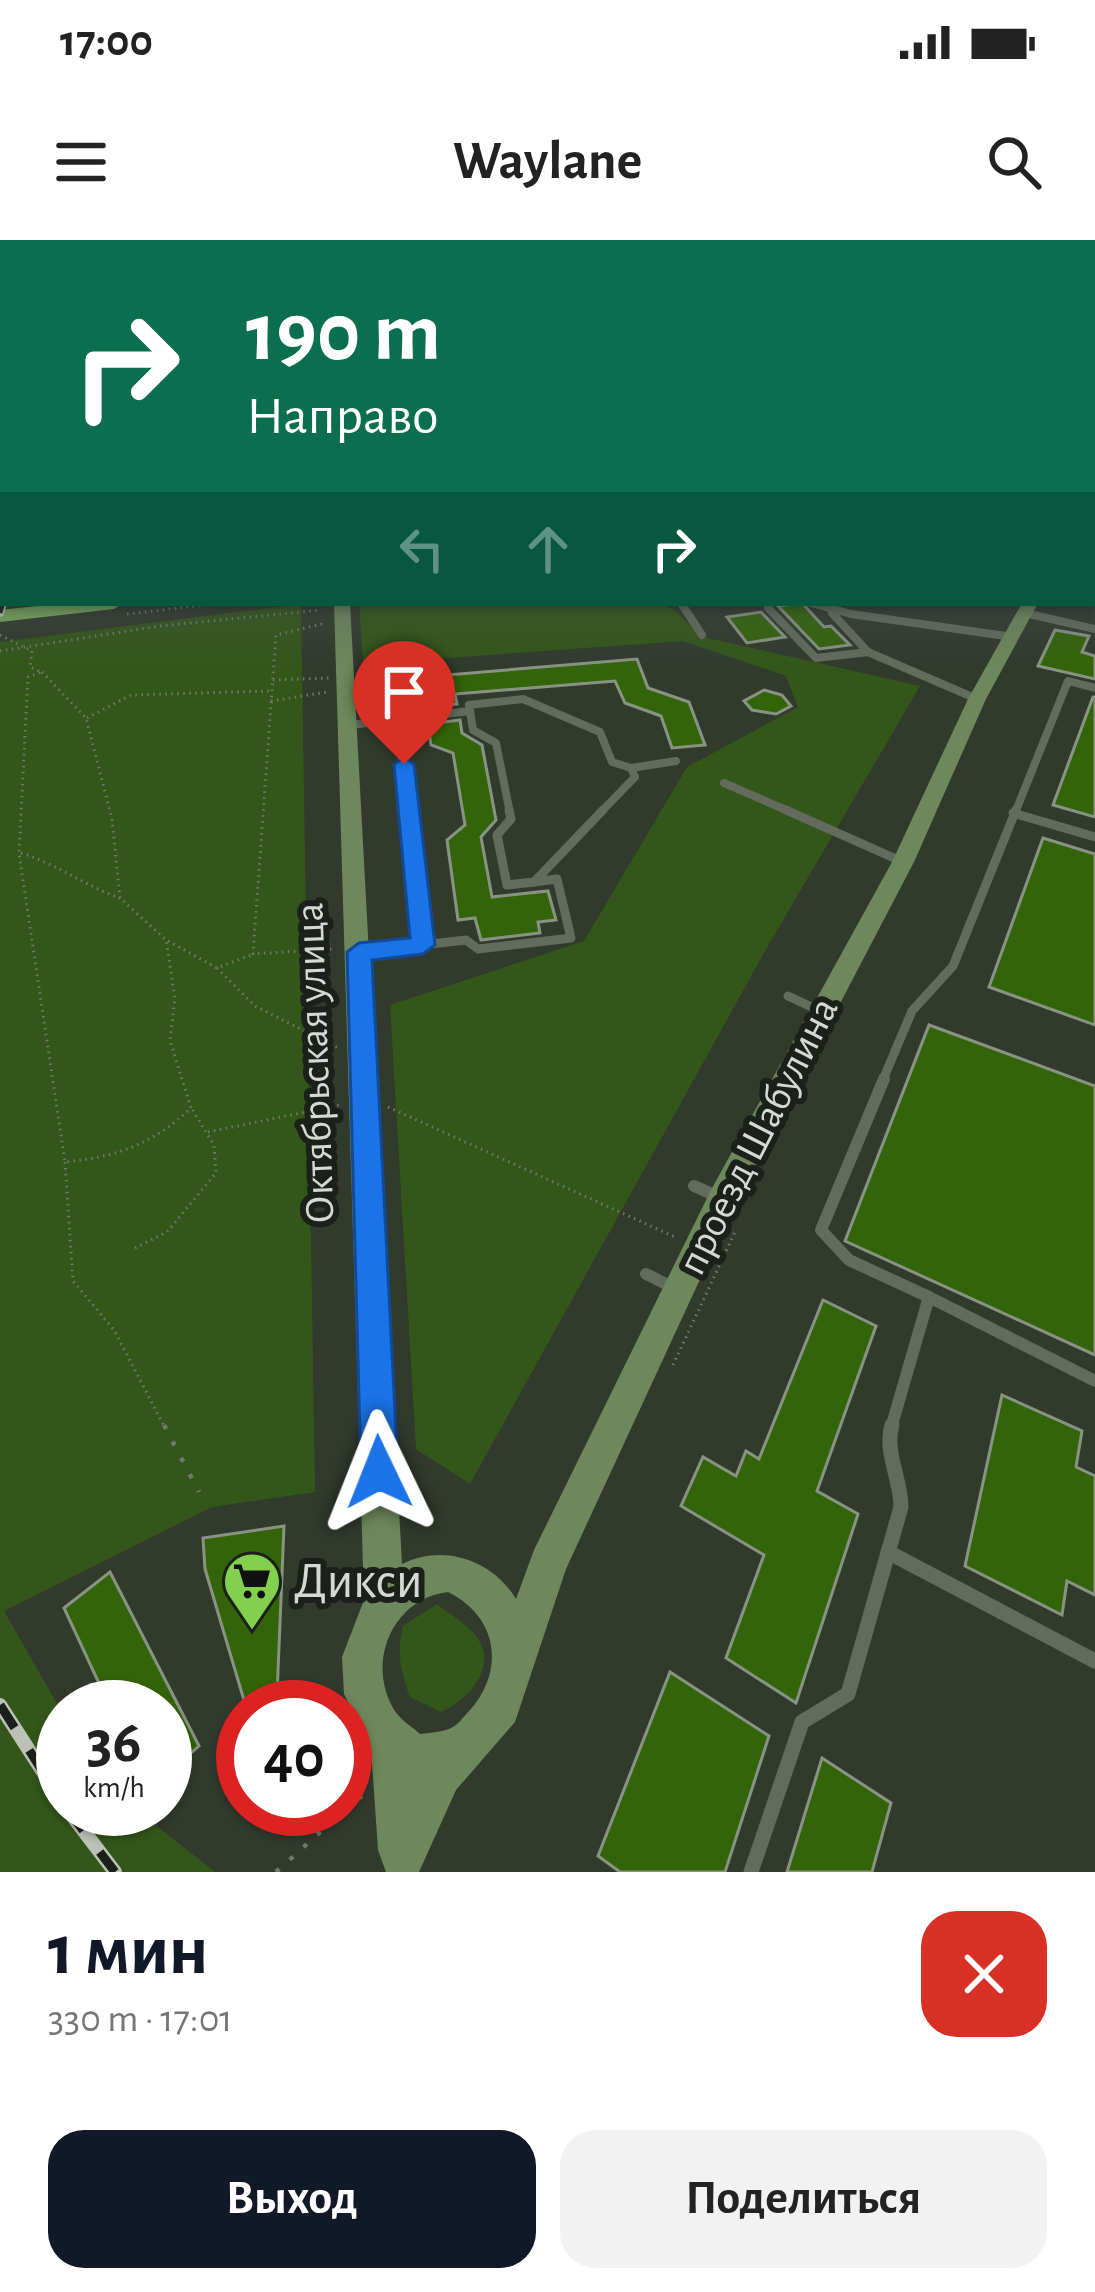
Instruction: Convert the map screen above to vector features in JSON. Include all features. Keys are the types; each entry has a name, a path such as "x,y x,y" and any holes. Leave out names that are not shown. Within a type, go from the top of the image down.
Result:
{"main road":[{"path":"0,611 43,607"}],"street":[{"name":"Октябрьская улица","path":"334,612 350,725 384,1601"},
{"name":"проезд Шабулина","path":"402,1864 441,1775 500,1707 548,1564 679,1291 700,1249 730,1211 820,1011 903,862 977,699 1023,618"},
{"path":"381,1519 403,1556 426,1574"},
{"path":"491,1596 538,1584 548,1564"},
{"path":"460,1748 414,1757 392,1745 370,1714 361,1686 360,1655 384,1601 426,1574 450,1573 472,1580 491,1596 509,1634 511,1679"},
{"path":"392,1745 402,1864"}],"lane":[{"path":"683,606 702,634"},
{"path":"824,606 870,617 1023,618 1095,629"},
{"path":"768,608 816,658 868,652"},
{"path":"832,613 868,652 977,699"},
{"path":"392,674 423,945"},
{"path":"1095,688 1068,681 953,966 912,1011 821,1230 849,1260 1095,1381"},
{"path":"359,950 466,940 478,949 572,938 557,879 507,885 497,835 511,820 496,743 473,730 469,705 523,699 600,732 613,766 631,769 676,761"},
{"path":"350,725 470,711"},
{"path":"534,882 635,782 631,769"},
{"path":"724,783 903,862"},
{"path":"1013,813 1095,837"},
{"path":"788,996 820,1011"},
{"path":"694,1186 730,1211"},
{"path":"646,1274 679,1291"},
{"path":"751,1872 802,1722 848,1694 901,1507 901,1489 887,1441 929,1297"},
{"path":"888,1552 1095,1661"}],"path":[{"path":"0,651 218,616 334,612"},
{"path":"253,954 276,635 334,612"},
{"path":"0,635 32,651 30,667 42,672 86,718 112,820 120,898"},
{"path":"42,672 28,676 19,853 65,1162 74,1281 114,1330 199,1492"},
{"path":"273,680 330,678"},
{"path":"271,701 331,691"},
{"path":"86,718 102,714 131,695 272,692"},
{"path":"19,853 59,865 91,888 120,898 166,940 217,968 255,1006 327,1047 363,1052"},
{"path":"135,1248 167,1232 216,1172 214,1145 191,1108 170,1041 176,998 166,940"},
{"path":"217,968 253,954 359,950"},
{"path":"206,1132 365,1099 700,1249"},
{"path":"65,1162 117,1158 158,1141 191,1108"},
{"path":"672,1366 730,1211"}],"green space":[{"path":"301,606 315,1492 212,1507 4,1611 44,1680 36,1680 36,1836 169,1836 215,1872 0,1872 0,642"},
{"path":"359,606 665,606 703,637 920,686 765,951 470,1484 416,1449 390,1005 584,941 687,767 798,707 786,676 683,641 363,664"},
{"path":"437,1604 471,1631 484,1658 471,1690 441,1712 410,1697 400,1653 403,1626"}],"building":[{"path":"778,606 805,606 850,645 819,649"},
{"path":"761,612 785,637 747,643 727,617"},
{"path":"1055,630 1089,636 1082,652 1095,656 1095,679 1038,666"},
{"path":"637,659 648,688 689,702 705,745 672,748 661,716 625,703 615,681 455,694 457,704 426,708 422,677"},
{"path":"764,690 782,695 791,706 776,714 752,710 744,701"},
{"path":"1095,697 1095,817 1053,805"},
{"path":"460,720 462,733 482,745 496,820 481,837 492,897 548,891 556,920 538,922 540,933 481,940 475,918 458,920 447,840 465,825 453,753 431,745 428,724"},
{"path":"1043,838 1095,854 1095,1025 989,987"},
{"path":"929,1025 1095,1086 1095,1355 845,1241"},
{"path":"823,1300 876,1326 817,1491 858,1514 796,1703 726,1658 764,1555 681,1506 703,1457 736,1476 746,1451 759,1459"},
{"path":"1002,1395 1082,1431 1076,1467 1095,1476 1095,1595 1067,1581 1062,1615 965,1566"},
{"name":"Дикси","path":"284,1526 278,1680 238,1680 205,1569 203,1538"},
{"path":"110,1572 165,1680 97,1680 64,1608"},
{"path":"670,1672 769,1736 725,1872 620,1872 598,1856"},
{"path":"822,1758 891,1803 872,1872 787,1872"}],"railway":[{"path":"0,613 2,606"},
{"path":"0,1705 36,1761"},
{"path":"88,1836 115,1872"}],"place":[{"name":"Дикси","path":"252,1632"}],"route":[{"path":"379,1472 359,952 423,945 404,764"}]}
